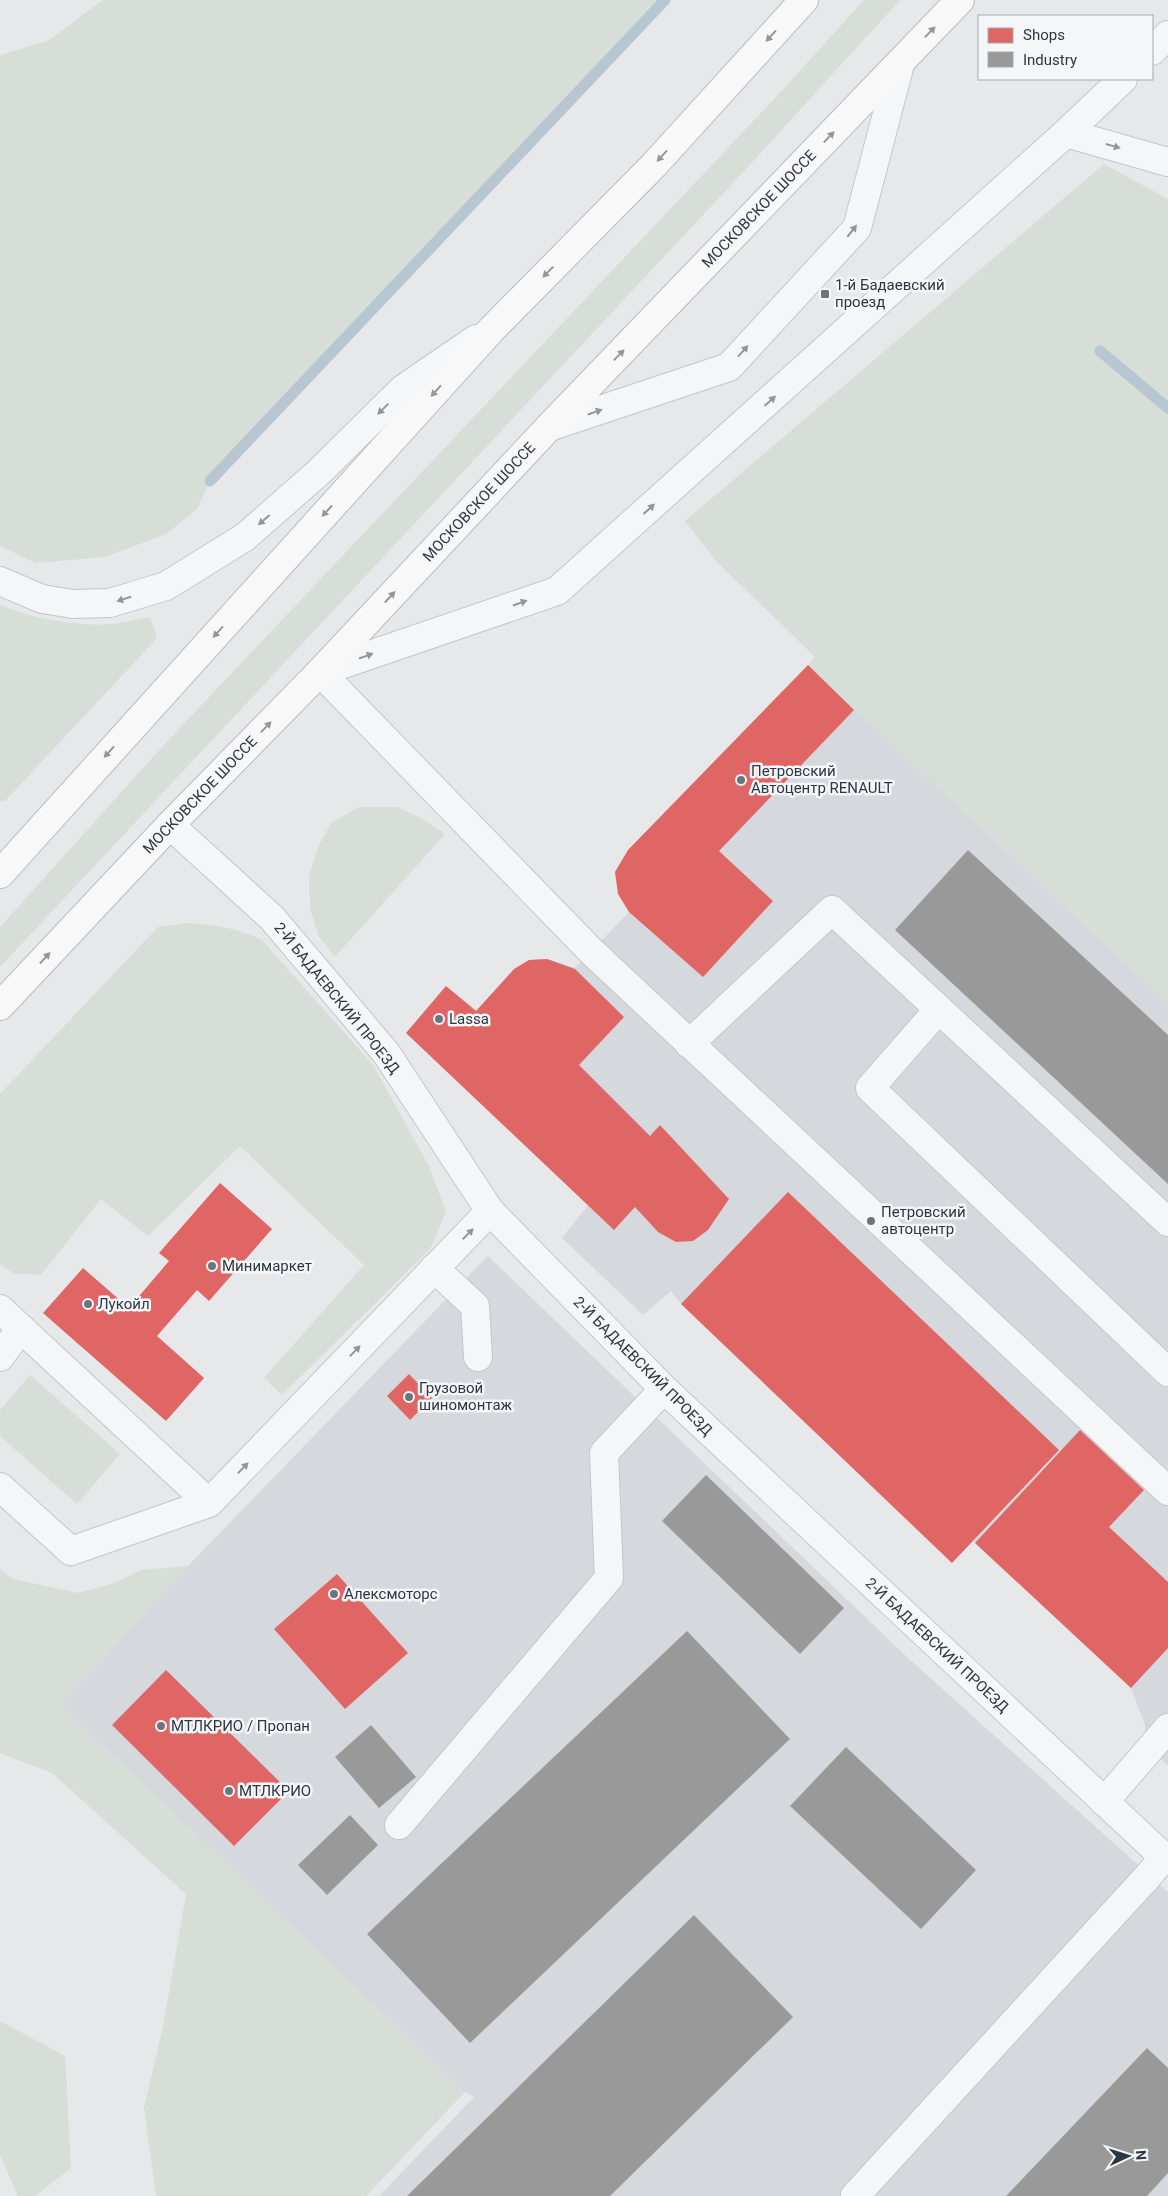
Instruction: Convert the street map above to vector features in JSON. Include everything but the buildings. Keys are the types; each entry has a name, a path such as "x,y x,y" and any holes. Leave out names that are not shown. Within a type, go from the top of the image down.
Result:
{"highway":[{"path":"0,874 492,329 654,165 804,0"},
{"name":"МОСКОВСКОЕ ШОССЕ","path":"0,1006 170,825 320,672 549,427 960,0"}],"street":[{"path":"1153,50 1168,35"},
{"path":"549,427 729,367 857,228 900,64"},
{"path":"1122,80 1066,133 557,591 320,672 590,951 1168,1491"},
{"path":"1066,133 1168,162"},
{"path":"0,581 42,599 73,604 110,603 166,586 245,537 319,472 403,389 492,329"},
{"name":"2-Й БАДАЕВСКИЙ ПРОЕЗД","path":"170,825 272,918 386,1053 490,1211 664,1389 1166,1859"},
{"path":"690,1044 832,910 1168,1222"},
{"path":"939,1009 870,1088 1168,1372"},
{"path":"0,1487 71,1551 209,1503 490,1211"},
{"path":"434,1268 475,1306 478,1357"},
{"path":"0,1310 209,1503"},
{"path":"0,1358 21,1328"},
{"path":"399,1825 609,1578 604,1453 664,1389"},
{"path":"1104,1802 1168,1728"},
{"path":"855,2196 1149,1875 1166,1859"}],"shaded area":[{"path":"103,0 665,0 210,481 197,509 166,534 105,557 36,563 0,546 0,55 48,41"},
{"path":"864,0 900,0 746,169 0,967 0,927 162,747 778,95"},
{"path":"1104,164 1168,199 1168,1003 808,665 815,657 716,561 685,521"},
{"path":"0,605 40,618 70,623 98,625 150,617 157,638 5,801 0,801"},
{"name":"Петровский автоцентр","path":"808,665 1168,1003 1168,1766 1146,1743 1145,1725 1131,1688 973,1541 952,1563 681,1304 671,1291 643,1315 562,1238 588,1205 406,1033 446,986 477,1011 514,969 529,960 547,959 575,968 629,912 618,894 615,872 628,850"},
{"path":"359,807 397,807 423,819 445,834 335,957 318,935 310,908 309,876 318,847 331,823"},
{"path":"188,923 226,928 262,940 373,1065 429,1166 446,1212 430,1249 282,1395 264,1378 364,1265 240,1146 148,1236 101,1199 41,1275 13,1273 0,1264 0,1094 158,927"},
{"path":"488,1256 907,1657 1168,1892 1168,2196 379,2196 474,2097 465,2092 60,1705 188,1566"},
{"path":"30,1375 120,1454 77,1504 0,1436 0,1410"},
{"path":"188,1566 60,1705 465,2092 366,2196 156,2196 144,2108 164,2022 186,1894 52,1773 0,1753 0,1569 13,1579 78,1593 115,1583 141,1570"},
{"path":"0,2021 65,2056 71,2168 35,2196 18,2196 0,2155"}],"waterway":[{"path":"210,481 665,0"},
{"path":"1100,351 1168,408"}],"place":[{"name":"1-й Бадаевский проезд","path":"825,294"},
{"name":"Петровский Автоцентр RENAULT","path":"741,780"},
{"name":"Lassa","path":"439,1019"},
{"name":"Петровский автоцентр","path":"871,1221"},
{"name":"Минимаркет","path":"212,1266"},
{"name":"Лукойл","path":"88,1304"},
{"name":"Грузовой шиномонтаж","path":"409,1397"},
{"name":"Алексмоторс","path":"334,1594"},
{"name":"МТЛКРИО / Пропан","path":"161,1726"},
{"name":"МТЛКРИО","path":"229,1791"}]}
